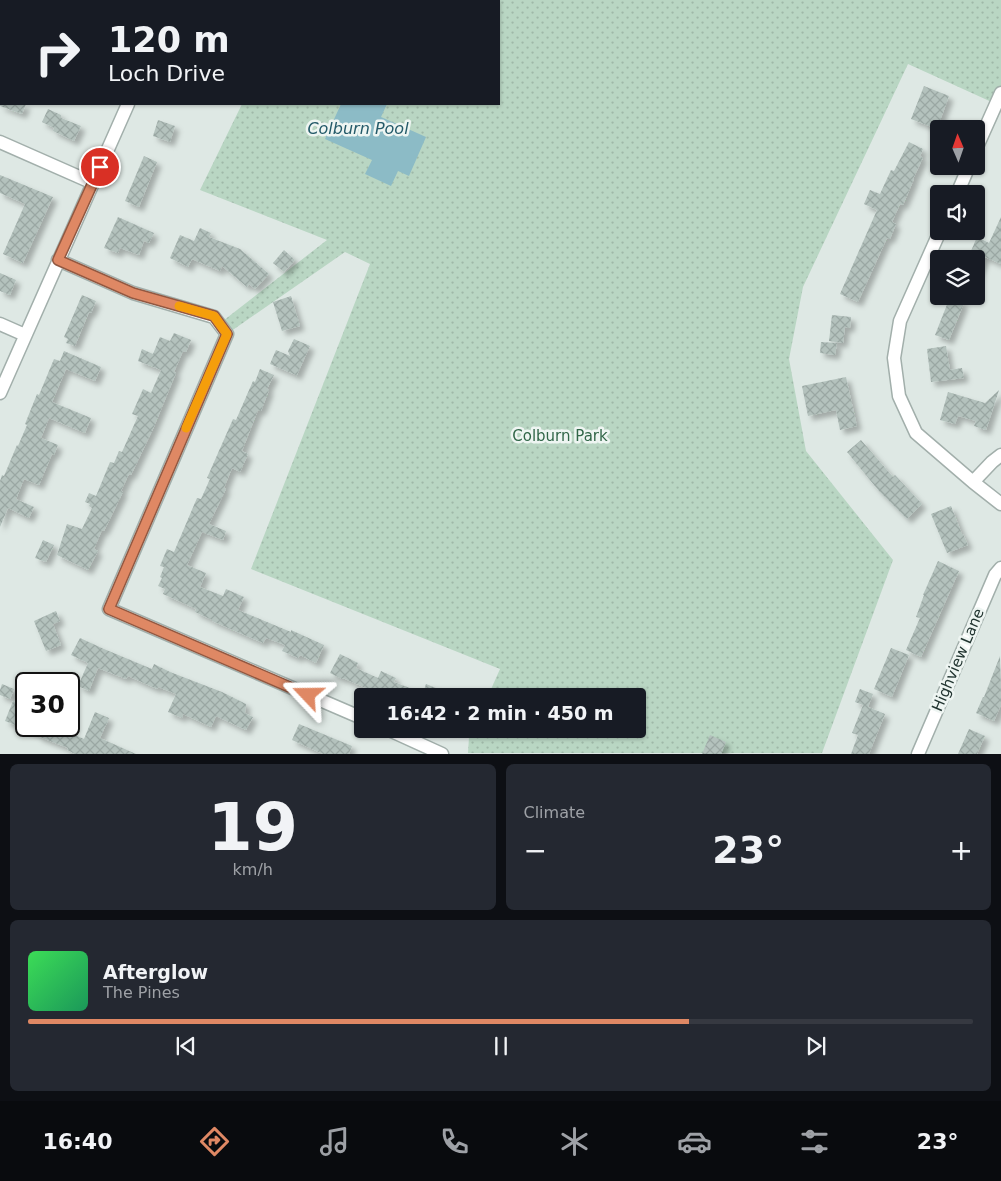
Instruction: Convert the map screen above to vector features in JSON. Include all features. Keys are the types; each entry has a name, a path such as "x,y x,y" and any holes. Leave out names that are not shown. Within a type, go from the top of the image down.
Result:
{"street":[{"path":"985,129 1001,93"},
{"path":"0,393 128,105"},
{"path":"0,142 93,183"},
{"path":"936,240 900,321 894,358 899,396 916,433 1001,504"},
{"path":"58,260 133,293 214,316 227,334 109,609 354,715"},
{"path":"0,324 25,335"},
{"path":"973,482 1001,455"},
{"name":"Highview Lane","path":"918,754 995,575 1001,568"},
{"path":"407,738 442,754"}],"green space":[{"name":"Colburn Park","path":"500,0 1001,0 1001,93 996,104 908,64 803,287 789,359 806,451 893,560 822,753 468,753 469,738 646,738 646,688 492,688 500,669 251,569 370,264 345,252 227,334 219,324 327,240 200,190 242,105 500,105"}],"water":[{"name":"Colburn Pool","path":"341,105 387,105 381,117 426,137 409,176 398,171 391,186 365,174 372,160 325,139"}],"building":[{"path":"924,86 949,96 940,120 930,120 930,126 911,119"},
{"path":"0,105 26,105 22,114"},
{"path":"48,109 61,115 61,118 81,126 74,141 53,131 54,128 42,122"},
{"path":"158,120 175,126 170,142 153,136"},
{"path":"909,142 923,149 920,156 923,158 903,205 900,204 892,222 896,224 890,239 887,238 858,302 840,294 877,210 864,204 870,190 880,194 891,170 894,171"},
{"path":"144,156 157,162 139,207 125,201"},
{"path":"0,175 53,197 23,263 3,254 25,204 0,193"},
{"path":"118,217 154,233 149,243 144,241 139,255 120,248 118,253 104,248"},
{"path":"1001,217 1001,264 985,257 985,250 971,250 976,240 983,240 989,243"},
{"path":"200,228 211,233 209,237 240,249 269,274 255,289 249,284 247,287 222,266 220,271 192,259 188,267 170,258 180,235 194,241"},
{"path":"284,250 295,260 284,272 273,263"},
{"path":"0,273 16,280 10,295 0,291"},
{"path":"82,295 96,301 91,313 89,312 75,346 66,343 68,339 64,337"},
{"path":"291,296 300,326 282,331 273,302"},
{"path":"947,305 963,305 949,340 935,335"},
{"path":"832,315 851,317 850,328 845,327 843,343 829,341"},
{"path":"174,333 191,340 186,352 183,351 174,372 176,373 153,429 131,475 129,474 121,491 123,492 104,531 102,530 94,549 98,551 88,570 57,555 67,524 82,529 92,508 89,506 90,504 85,502 89,493 96,496 110,462 114,463 119,451 122,452 138,416 132,414 143,389 151,393 161,370 138,361 142,349 153,354 160,337 170,341"},
{"path":"294,339 310,346 296,377 296,375 270,364 276,350 290,356 288,351"},
{"path":"821,342 837,343 835,355 820,353"},
{"path":"946,346 950,370 962,368 964,378 931,382 927,349"},
{"path":"64,351 101,367 95,381 66,369 52,402 91,418 85,433 49,418 41,438 58,445 54,455 52,454 39,485 24,479 16,499 34,507 29,518 8,508 0,527 0,481 2,475 4,476 18,446 37,394 39,395 54,359 60,361"},
{"path":"260,369 274,375 267,389 269,390 261,411 258,410 242,451 248,454 240,472 232,468 224,488 226,489 209,524 226,531 223,540 202,532 187,565 206,573 200,587 223,596 226,589 244,597 238,610 324,645 316,663 300,655 298,658 282,651 285,645 266,638 263,643 212,621 195,612 196,609 163,594 165,589 158,586 164,567 160,566 167,549 174,552 197,498 201,499 210,479 207,478 233,419 236,420"},
{"path":"846,377 857,426 840,430 836,410 808,416 802,386"},
{"path":"999,390 986,430 974,426 976,421 958,416 955,424 940,420 948,392 985,403"},
{"path":"861,440 893,477 895,475 922,504 907,519 879,491 847,452"},
{"path":"951,506 968,545 947,553 931,514"},
{"path":"43,540 54,545 46,562 35,558"},
{"path":"938,561 959,571 921,657 906,650 920,618 916,617 923,595"},
{"path":"56,611 60,621 53,624 61,645 46,651 34,621"},
{"path":"80,638 152,669 154,664 222,692 246,704 245,713 253,717 246,730 216,716 211,727 183,714 182,718 168,712 176,694 158,687 157,689 128,676 126,679 98,668 89,691 80,687 80,681 88,663 71,655"},
{"path":"891,648 909,655 892,697 874,689"},
{"path":"340,654 358,663 356,668 378,678 381,671 396,678 394,682 410,688 366,688 330,673"},
{"path":"1000,656 1001,705 994,721 976,713"},
{"path":"2,684 14,689 10,699 0,695"},
{"path":"426,684 436,688 425,688"},
{"path":"860,689 873,694 868,707 885,714 869,754 851,754 858,735 852,733 863,705 855,702"},
{"path":"13,701 15,702 15,725 5,721"},
{"path":"95,712 109,718 100,738 136,754 75,754 67,750 68,748 40,737 79,737 84,739"},
{"path":"299,724 352,746 349,754 323,754 292,740"},
{"path":"969,729 985,736 977,754 958,754"},
{"path":"710,735 726,742 721,754 702,754"}],"slow traffic":[{"path":"179,306 214,316 227,334 186,428"}],"route":[{"path":"100,167 58,260 133,293 214,316 227,334 109,609 308,695"}]}
